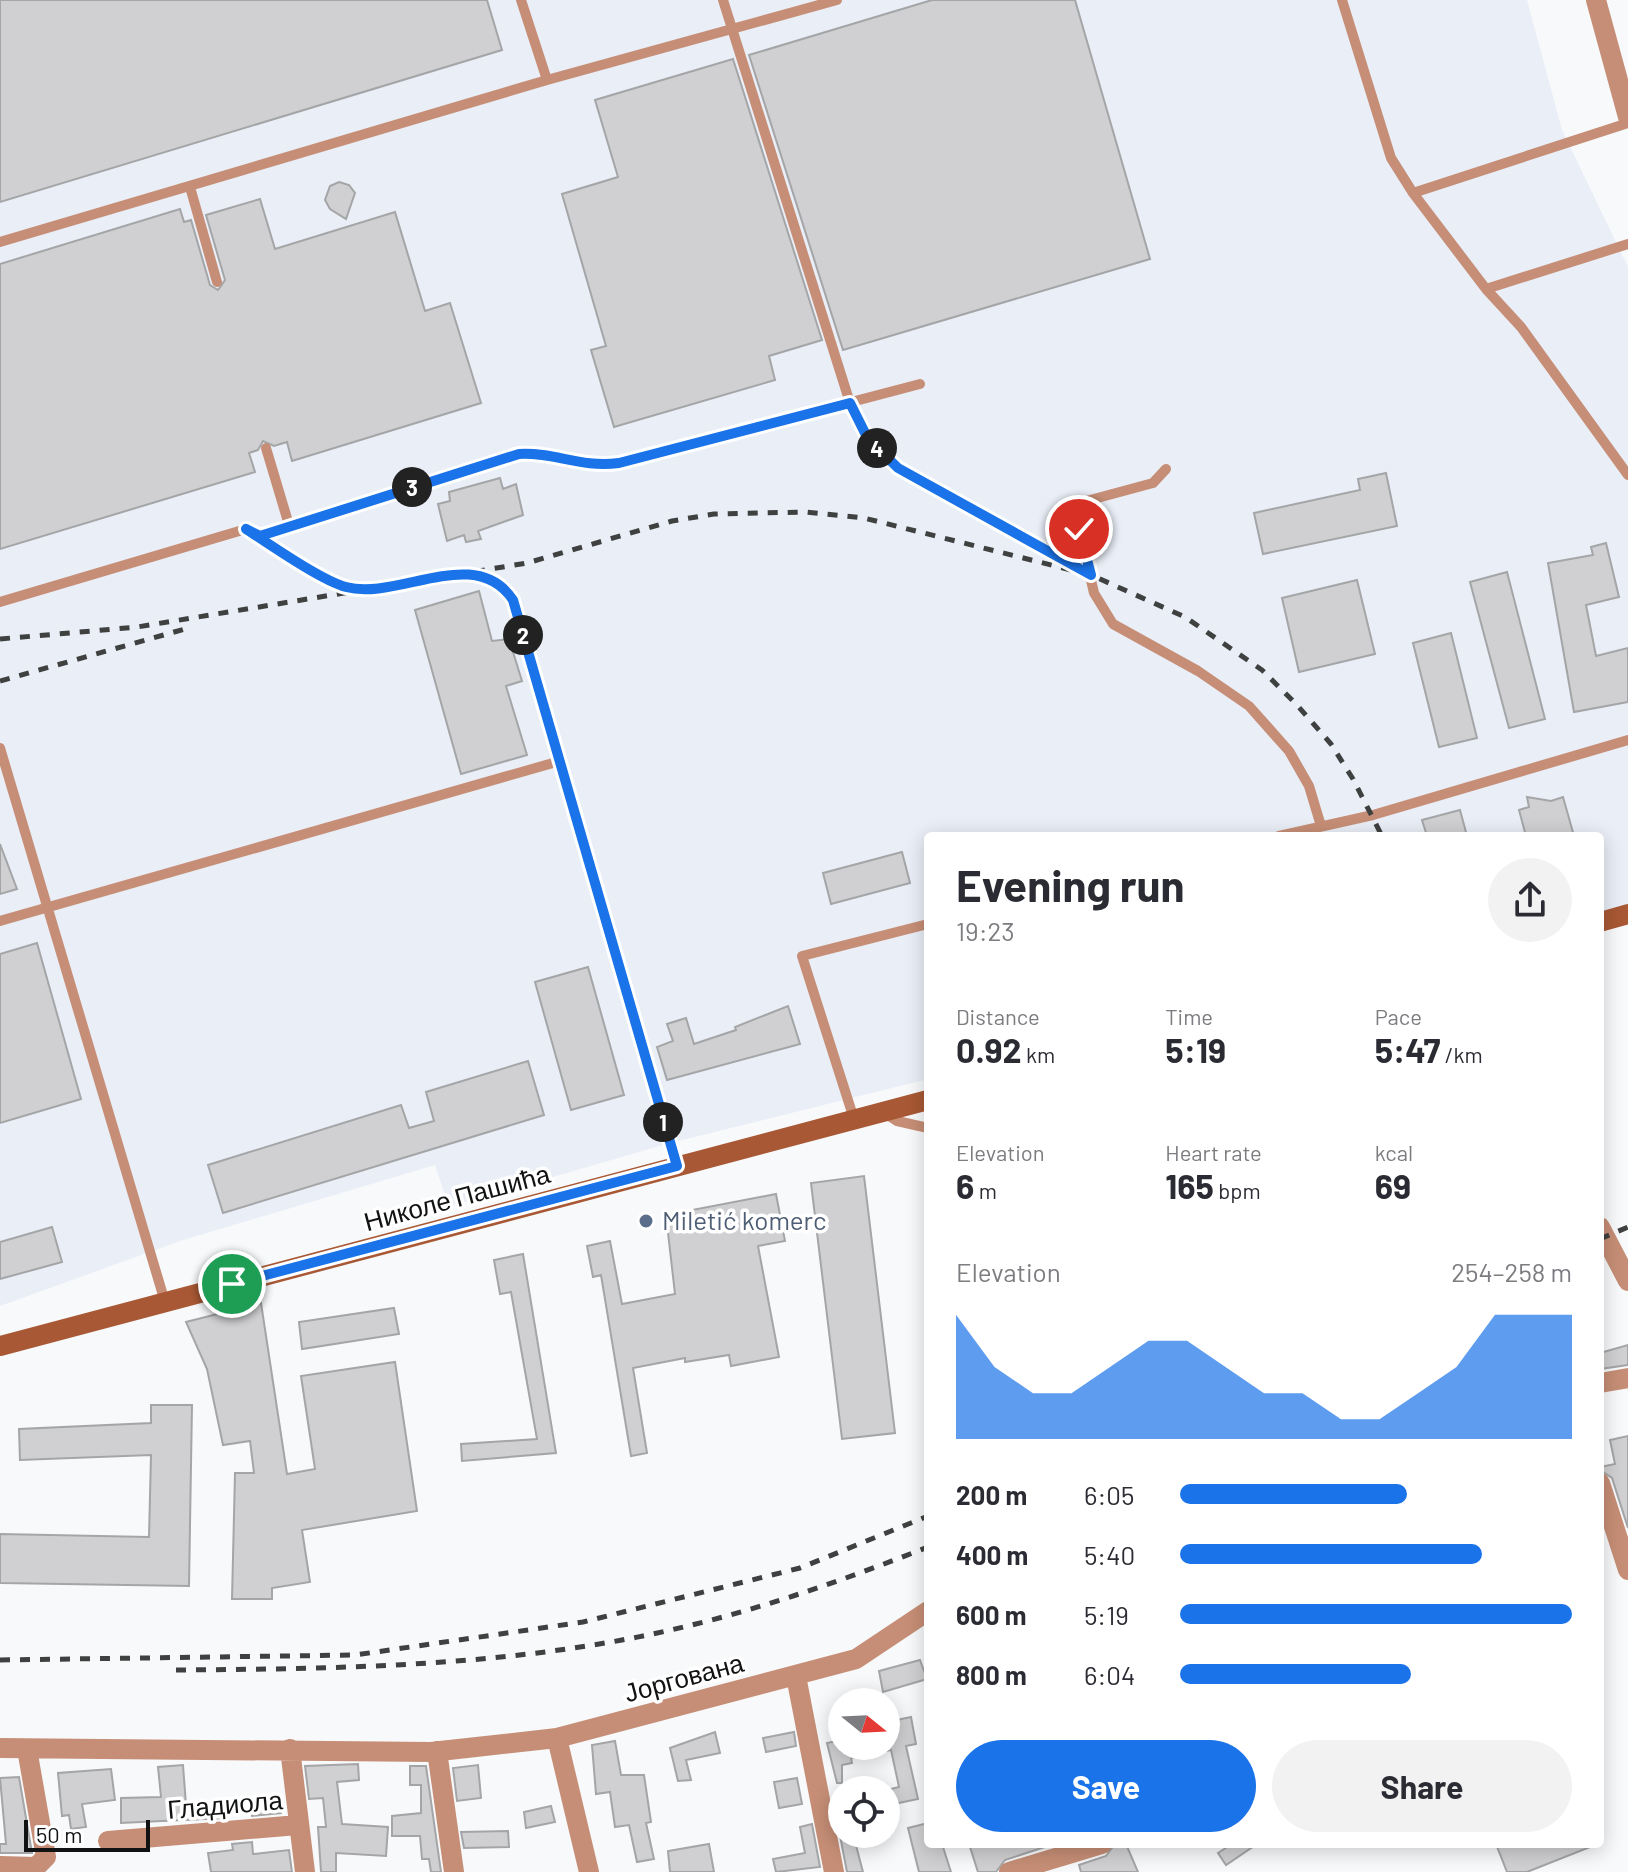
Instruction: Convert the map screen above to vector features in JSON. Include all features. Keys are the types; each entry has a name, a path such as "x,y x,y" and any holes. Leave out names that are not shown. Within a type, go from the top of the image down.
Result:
{"main road":[{"path":"1604,921 1628,914"},
{"name":"Николе Пашића","path":"0,1346 924,1101"}],"street":[{"path":"1596,0 1628,120"},
{"path":"1604,1235 1628,1281"},
{"path":"1604,1382 1628,1378"},
{"path":"1604,1495 1628,1570"},
{"name":"Јоргована","path":"0,1748 437,1751 557,1738 856,1659 924,1614"},
{"path":"796,1676 834,1872"},
{"path":"557,1738 589,1872"},
{"path":"0,1866 36,1867 45,1860 27,1749"},
{"name":"Гладиола","path":"290,1749 305,1872"},
{"path":"437,1751 454,1872"},
{"name":"Гладиола","path":"108,1841 298,1825"},
{"path":"1009,1872 1074,1849"}],"lane":[{"path":"521,0 547,80"},
{"path":"723,0 850,403 868,439 898,468 1091,575"},
{"path":"0,242 547,80 837,0"},
{"path":"1342,0 1391,158 1413,193 1486,289 1521,327 1628,475"},
{"path":"1413,193 1628,120"},
{"path":"190,187 217,282"},
{"path":"1486,289 1628,244"},
{"path":"0,602 246,529 260,536 519,454 546,453 568,462 591,466 619,463 920,384"},
{"path":"266,448 289,525"},
{"path":"1166,469 1153,483 1079,503 1076,516 1094,593 1113,624 1198,671 1249,706 1289,751 1309,786 1321,826"},
{"path":"246,529 346,587 367,590 463,574 489,579 505,587 513,600 677,1166"},
{"path":"1296,832 1373,815 1628,740"},
{"path":"0,748 165,1302"},
{"path":"0,921 560,761"},
{"path":"854,1119 802,956 924,925"},
{"path":"883,1112 897,1121 924,1127"}],"shaded area":[{"path":"0,0 1527,0 1562,130 1628,267 1628,906 1604,912 1604,832 924,832 924,1080 670,1143 449,1207 435,1165 180,1241 0,1306"}],"building":[{"path":"0,0 487,0 502,50 0,202"},
{"path":"932,0 1075,0 1150,259 843,350 749,55"},
{"path":"733,59 822,340 769,356 775,380 614,427 591,350 606,346 562,194 618,177 595,100"},
{"path":"339,182 349,185 355,193 346,219 330,209 325,200 330,186"},
{"path":"260,199 275,249 395,212 425,311 450,303 481,403 292,461 287,442 274,446 263,441 258,450 249,453 255,472 0,549 0,264 180,209 184,222 191,220 210,285 218,290 225,280 206,215"},
{"path":"1386,473 1397,526 1263,554 1254,513 1360,490 1358,479"},
{"path":"500,478 503,489 516,484 523,515 478,531 481,539 466,542 464,535 447,541 438,504 450,501 449,492"},
{"path":"1606,543 1619,597 1586,605 1596,656 1628,648 1628,702 1574,712 1548,563 1593,555 1591,547"},
{"path":"1507,572 1545,719 1509,728 1470,582"},
{"path":"1357,580 1375,654 1299,672 1282,598"},
{"path":"479,591 492,641 509,639 522,681 506,686 527,755 461,774 415,610"},
{"path":"1451,633 1477,738 1439,747 1413,643"},
{"path":"1527,797 1551,801 1563,797 1573,832 1525,832 1519,810 1529,807"},
{"path":"1460,810 1466,832 1426,832 1422,820"},
{"path":"0,844 17,889 0,894"},
{"path":"902,852 910,883 831,904 823,873"},
{"path":"37,943 81,1099 0,1123 0,954"},
{"path":"588,967 624,1095 571,1110 535,982"},
{"path":"788,1006 800,1044 667,1080 657,1047 673,1041 667,1024 686,1018 694,1044 736,1030 735,1027"},
{"path":"528,1061 544,1115 223,1213 208,1165 401,1105 409,1128 434,1121 426,1092"},
{"path":"864,1176 895,1433 842,1439 811,1183"},
{"path":"776,1194 785,1241 758,1246 779,1357 731,1366 729,1355 685,1362 685,1358 633,1368 647,1453 631,1456 601,1275 593,1277 587,1246 610,1241 622,1304 675,1294 666,1215"},
{"path":"52,1227 62,1262 0,1279 0,1242"},
{"path":"523,1254 556,1453 462,1461 461,1444 537,1439 511,1292 500,1294 494,1260"},
{"path":"261,1303 287,1474 315,1469 301,1376 395,1362 417,1511 302,1530 310,1582 272,1588 272,1599 232,1599 235,1473 254,1473 250,1441 223,1445 207,1369 186,1322"},
{"path":"394,1308 399,1334 302,1349 299,1322"},
{"path":"1628,1345 1628,1365 1604,1368 1604,1352"},
{"path":"151,1405 192,1405 189,1586 0,1583 0,1534 149,1537 151,1455 20,1460 19,1429 151,1423"},
{"path":"1628,1436 1628,1528 1612,1478 1604,1473 1604,1466 1615,1464 1610,1440"},
{"path":"920,1660 924,1680 897,1688 882,1688 879,1671"},
{"path":"911,1717 916,1744 906,1746 918,1799 900,1803 900,1776 897,1776 893,1760 900,1760 900,1719"},
{"path":"715,1732 720,1753 686,1760 691,1780 678,1781 670,1748"},
{"path":"794,1732 796,1746 766,1752 763,1738"},
{"path":"615,1741 621,1775 644,1775 651,1822 646,1823 654,1859 637,1862 629,1825 615,1827 610,1792 596,1794 592,1745"},
{"path":"831,1760 851,1760 852,1763 842,1765 842,1776 835,1776"},
{"path":"358,1764 359,1780 337,1782 342,1824 388,1827 386,1856 336,1853 336,1872 321,1872 318,1827 326,1827 323,1798 309,1799 305,1766"},
{"path":"183,1765 186,1805 224,1802 225,1818 121,1823 121,1798 161,1797 158,1767"},
{"path":"478,1765 481,1798 457,1801 453,1768"},
{"path":"410,1766 426,1766 441,1872 431,1872 429,1859 422,1859 420,1836 392,1836 392,1816 421,1813 421,1785 410,1785"},
{"path":"111,1769 115,1800 82,1804 86,1827 71,1829 69,1815 62,1816 58,1773"},
{"path":"19,1777 32,1853 0,1853 0,1844 6,1844 0,1778"},
{"path":"797,1778 802,1804 779,1808 774,1782"},
{"path":"280,1798 281,1813 252,1816 252,1810 264,1809 263,1799"},
{"path":"551,1806 555,1822 526,1828 524,1812"},
{"path":"812,1824 820,1867 776,1872 773,1859 805,1853 800,1827"},
{"path":"924,1824 924,1848 943,1848 951,1872 919,1872 908,1828"},
{"path":"508,1831 509,1847 464,1848 461,1832"},
{"path":"252,1842 253,1854 289,1850 292,1872 211,1872 208,1853 233,1850 232,1844"},
{"path":"709,1844 714,1872 670,1872 668,1851"},
{"path":"842,1848 857,1848 863,1872 847,1872"},
{"path":"970,1848 1042,1848 1005,1860 996,1872 978,1872"},
{"path":"1112,1848 1128,1848 1138,1872 1081,1872 1079,1865 1106,1856"},
{"path":"1226,1848 1251,1848 1226,1865 1218,1853"},
{"path":"1498,1848 1587,1848 1527,1872 1507,1872"}],"railway":[{"path":"0,639 137,627 527,563 672,521 714,514 805,512 864,518 1091,575 1185,617 1262,670 1297,705 1331,744 1380,832"},
{"path":"0,681 192,627"},
{"path":"1604,1237 1628,1227"},
{"path":"0,1660 355,1655 583,1622 800,1568 924,1518"},
{"path":"176,1670 400,1665 567,1649 700,1623 777,1601 924,1548"}],"place":[{"name":"Miletić komerc","path":"646,1221"}],"route":[{"path":"232,1284 677,1166 513,600 505,587 489,579 463,574 367,590 346,587 325,578 246,529 260,536 519,454 546,453 568,462 591,466 619,463 850,403 868,439 898,468 1091,575 1079,529"}]}
